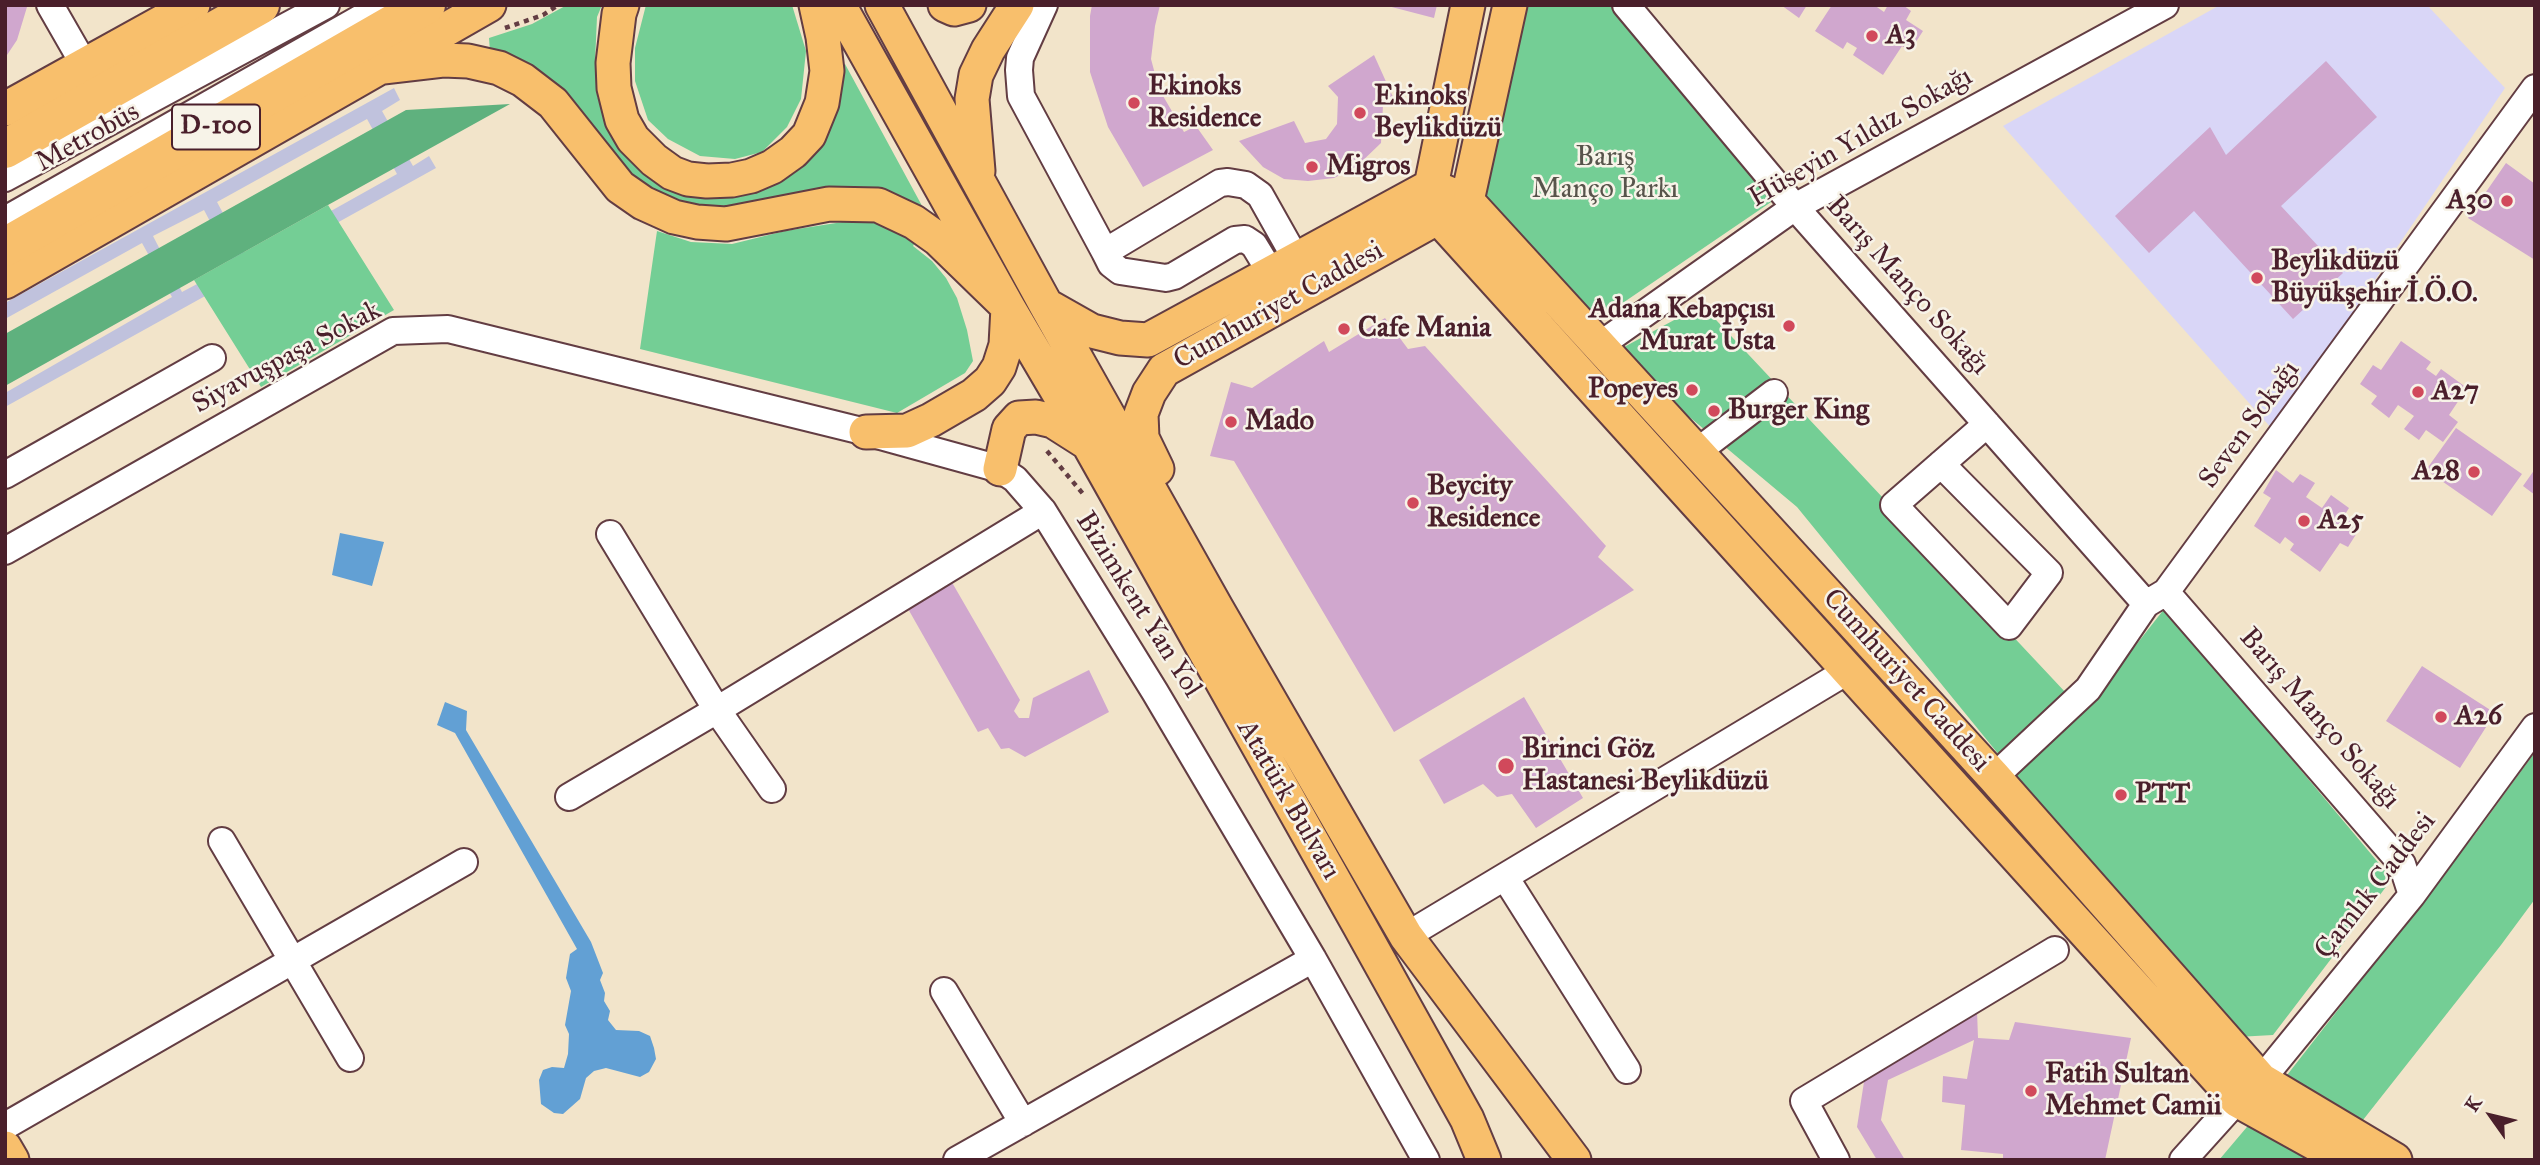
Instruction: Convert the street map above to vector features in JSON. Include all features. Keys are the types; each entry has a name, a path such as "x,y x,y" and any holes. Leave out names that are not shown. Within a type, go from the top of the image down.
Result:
{"highway":[{"path":"5,149 260,5"},
{"name":"D-100","path":"5,247 426,5"}],"main road":[{"path":"5,109 192,5"},
{"path":"622,5 613,64 614,88 622,120 633,139 672,173 688,179 708,181 732,180 772,167 793,152 809,135 822,103 827,71 816,5"},
{"path":"839,5 1008,307 1006,345 999,367 990,381 956,406 906,431 866,432"},
{"path":"882,5 1217,609"},
{"path":"945,5 954,9 969,5"},
{"path":"979,184 972,99 976,75 988,50 1017,5"},
{"path":"1434,201 1468,5"},
{"path":"1467,201 1510,5"},
{"path":"5,282 383,67 491,18"},
{"path":"383,67 443,60 468,61 499,68 523,80 553,103 620,187 643,203 674,217 726,224 829,204 878,205 897,212 938,239 1008,307"},
{"name":"Cumhuriyet Caddesi","path":"1434,201 1570,366 1849,670 2249,1090 2345,1160"},
{"name":"Cumhuriyet Caddesi","path":"1217,609 1199,550 1142,438 1142,414 1158,378 1164,370 1434,201"},
{"name":"Cumhuriyet Caddesi","path":"1046,305 1092,331 1120,338 1148,340 1283,266 1434,201 1467,201 1994,777 2249,1090 2395,1160"},
{"name":"Atatürk Bulvarı","path":"1008,307 1088,443 1467,1119 1483,1160"},
{"path":"1570,366 1600,345"},
{"path":"1000,469 1009,429 1019,418 1036,417 1053,421 1088,443"},
{"name":"Atatürk Bulvarı","path":"1217,609 1406,936 1574,1160"},
{"path":"1849,670 1879,652"},
{"path":"1535,1105 1538,1121 1559,1160"},
{"path":"1467,1119 1480,1134 1494,1160"},
{"path":"5,1148 12,1160"}],"street":[{"path":"50,5 85,66"},
{"name":"Metrobüs","path":"5,178 326,5"},
{"name":"Metrobüs","path":"5,220 384,5"},
{"path":"1044,5 1020,58 1018,70 1021,96 1111,264 1120,271 1166,278 1235,240 1245,239 1283,266"},
{"name":"Barış Manço Sokağı","path":"1626,5 1795,206 1987,424 2156,598 2402,864 2413,895"},
{"name":"Hüseyin Yıldız Sokağı","path":"1600,345 1795,206 2165,5"},
{"name":"Seven Sokağı","path":"1994,777 2088,689 2535,88"},
{"path":"1105,252 1220,183 1228,181 1246,185 1260,195 1283,266"},
{"name":"Siyavuşpaşa Sokak","path":"5,551 393,331 448,329 866,432"},
{"path":"5,475 212,358"},
{"path":"1698,451 1774,393"},
{"path":"1941,464 2049,573 2009,626 1894,505 1941,464 1987,424"},
{"name":"Bizimkent Yan Yol","path":"866,432 1000,469 1015,479 1043,511 1155,692 1313,959 1426,1160"},
{"path":"569,797 1043,511"},
{"path":"610,534 717,710 772,789"},
{"path":"1406,936 1849,670"},
{"name":"Çamlık Caddesi","path":"2183,1160 2249,1090 2413,895 2535,727"},
{"path":"222,841 350,1058"},
{"path":"5,1126 464,862"},
{"path":"1504,877 1627,1070"},
{"path":"1836,1160 1804,1101 2055,950"},
{"path":"967,1157 1313,959"},
{"path":"944,991 1023,1123"}],"path":[{"path":"491,18 542,15 558,5"}],"shaded area":[{"name":"Beylikdüzü Büyükşehir İ.Ö.O.","path":"2220,5 2427,5 2505,88 2273,430 2003,126"},
{"path":"394,88 400,100 382,111 413,166 429,156 436,168 5,407 5,393 172,297 142,243 5,319 5,303","holes":["367,119 397,174 247,258 217,202","204,210 233,265 182,292 153,236"]}],"green space":[{"path":"567,5 602,5 597,17 597,95 606,126 630,157 769,183 805,163 831,117 838,67 845,64 927,215 881,190 842,187 795,198 692,213 639,184 490,52 489,38 532,24"},
{"path":"646,5 792,5 806,51 801,99 787,127 762,152 735,159 700,156 668,139 648,120 635,81 635,48"},
{"name":"Barış Manço Parkı","path":"1521,5 1613,5 1777,198 1583,330 1474,198"},
{"path":"510,104 5,386 5,334 406,110"},
{"path":"328,205 394,310 261,387 194,280"},
{"path":"849,221 868,221 891,227 916,241 913,246 932,261 946,278 957,298 967,330 973,361 965,373 897,413 640,349 657,231 691,242 732,244 785,231"},
{"path":"1702,305 2067,694 2000,756 1797,507 1613,353"},
{"path":"2165,608 2392,879 2273,1035 2237,1037 2008,780 2081,715"},
{"path":"2535,752 2535,899 2501,945 2363,1120 2284,1079 2476,833"},
{"path":"2252,1121 2312,1160 2219,1160"}],"water":[{"path":"340,533 384,542 372,586 332,575"},
{"path":"445,702 467,711 466,730 591,942 603,973 600,980 605,993 604,1001 610,1011 608,1020 616,1030 639,1031 650,1036 654,1048 656,1059 649,1072 640,1077 606,1068 594,1071 586,1078 580,1099 563,1114 554,1113 541,1104 539,1080 543,1070 552,1067 564,1068 569,1034 565,1025 571,991 566,978 570,954 577,949 455,733 437,725"}],"building":[{"path":"5,5 27,7 17,40 5,58"},
{"name":"Ekinoks Residence","path":"1092,5 1160,5 1151,59 1159,89 1184,132 1196,126 1213,150 1143,187 1108,127 1090,72"},
{"path":"1384,5 1437,5 1434,18"},
{"path":"1781,5 1807,5 1799,18"},
{"name":"A3","path":"1832,5 1874,5 1884,12 1888,5 1903,5 1911,11 1906,20 1923,31 1910,51 1902,46 1883,75 1853,55 1857,48 1847,42 1843,49 1815,31"},
{"name":"Ekinoks Beylikdüzü","path":"1374,55 1397,106 1383,105 1381,143 1356,167 1334,178 1308,181 1284,179 1263,167 1239,141 1294,121 1305,143 1326,139 1337,124 1338,97 1328,86"},
{"path":"2326,61 2377,117 2281,206 2343,273 2293,319 2194,211 2149,253 2115,216 2210,127 2226,155"},
{"name":"A30","path":"2506,163 2535,184 2535,260 2468,218"},
{"name":"Beycity Residence","path":"1385,318 1408,349 1425,346 1606,546 1598,557 1634,590 1394,732 1234,461 1210,456 1231,382 1252,388 1324,341 1329,352"},
{"name":"A27","path":"2401,341 2431,362 2426,369 2436,376 2441,369 2467,388 2449,415 2458,422 2443,442 2426,430 2419,440 2404,429 2414,416 2398,405 2389,418 2371,404 2377,396 2360,384 2373,365 2381,370"},
{"name":"A28","path":"2456,428 2522,474 2492,516 2426,470"},
{"path":"2535,469 2535,495 2523,486"},
{"name":"A25","path":"2276,470 2293,483 2300,474 2315,483 2306,497 2322,508 2331,495 2349,508 2344,516 2360,528 2348,547 2340,543 2320,572 2290,550 2294,544 2285,537 2280,544 2254,526 2271,498 2263,493"},
{"path":"950,579 1020,700 1014,711 1019,718 1029,718 1033,698 1089,670 1109,712 1025,757 1009,748 1001,749 988,728 978,732 907,607"},
{"name":"A26","path":"2422,666 2495,713 2460,768 2386,721"},
{"path":"1524,697 1583,798 1536,828 1512,794 1497,797 1483,784 1444,804 1419,760"},
{"name":"Fatih Sultan Mehmet Camii","path":"1977,1011 1978,1038 2009,1040 2015,1022 2131,1038 2105,1160 2003,1160 2003,1154 1961,1150 1965,1105 1942,1102 1943,1076 1967,1079 1974,1040 1888,1080 1881,1120 1905,1160 1877,1160 1857,1127 1866,1069"}],"place":[{"name":"A3","path":"1872,36"},
{"name":"Ekinoks Residence","path":"1134,103"},
{"name":"Ekinoks Beylikdüzü","path":"1360,113"},
{"name":"Migros","path":"1312,167"},
{"name":"A30","path":"2507,201"},
{"name":"Beylikdüzü Büyükşehir İ.Ö.O.","path":"2257,278"},
{"name":"Adana Kebapçısı Murat Usta","path":"1789,326"},
{"name":"Cafe Mania","path":"1344,329"},
{"name":"Popeyes","path":"1692,390"},
{"name":"A27","path":"2418,392"},
{"name":"Burger King","path":"1714,411"},
{"name":"Mado","path":"1231,422"},
{"name":"A28","path":"2474,472"},
{"name":"Beycity Residence","path":"1413,503"},
{"name":"A25","path":"2304,521"},
{"name":"A26","path":"2441,717"},
{"name":"Birinci Göz Hastanesi Beylikdüzü","path":"1506,766"},
{"name":"PTT","path":"2121,795"},
{"name":"Fatih Sultan Mehmet Camii","path":"2031,1091"}]}
